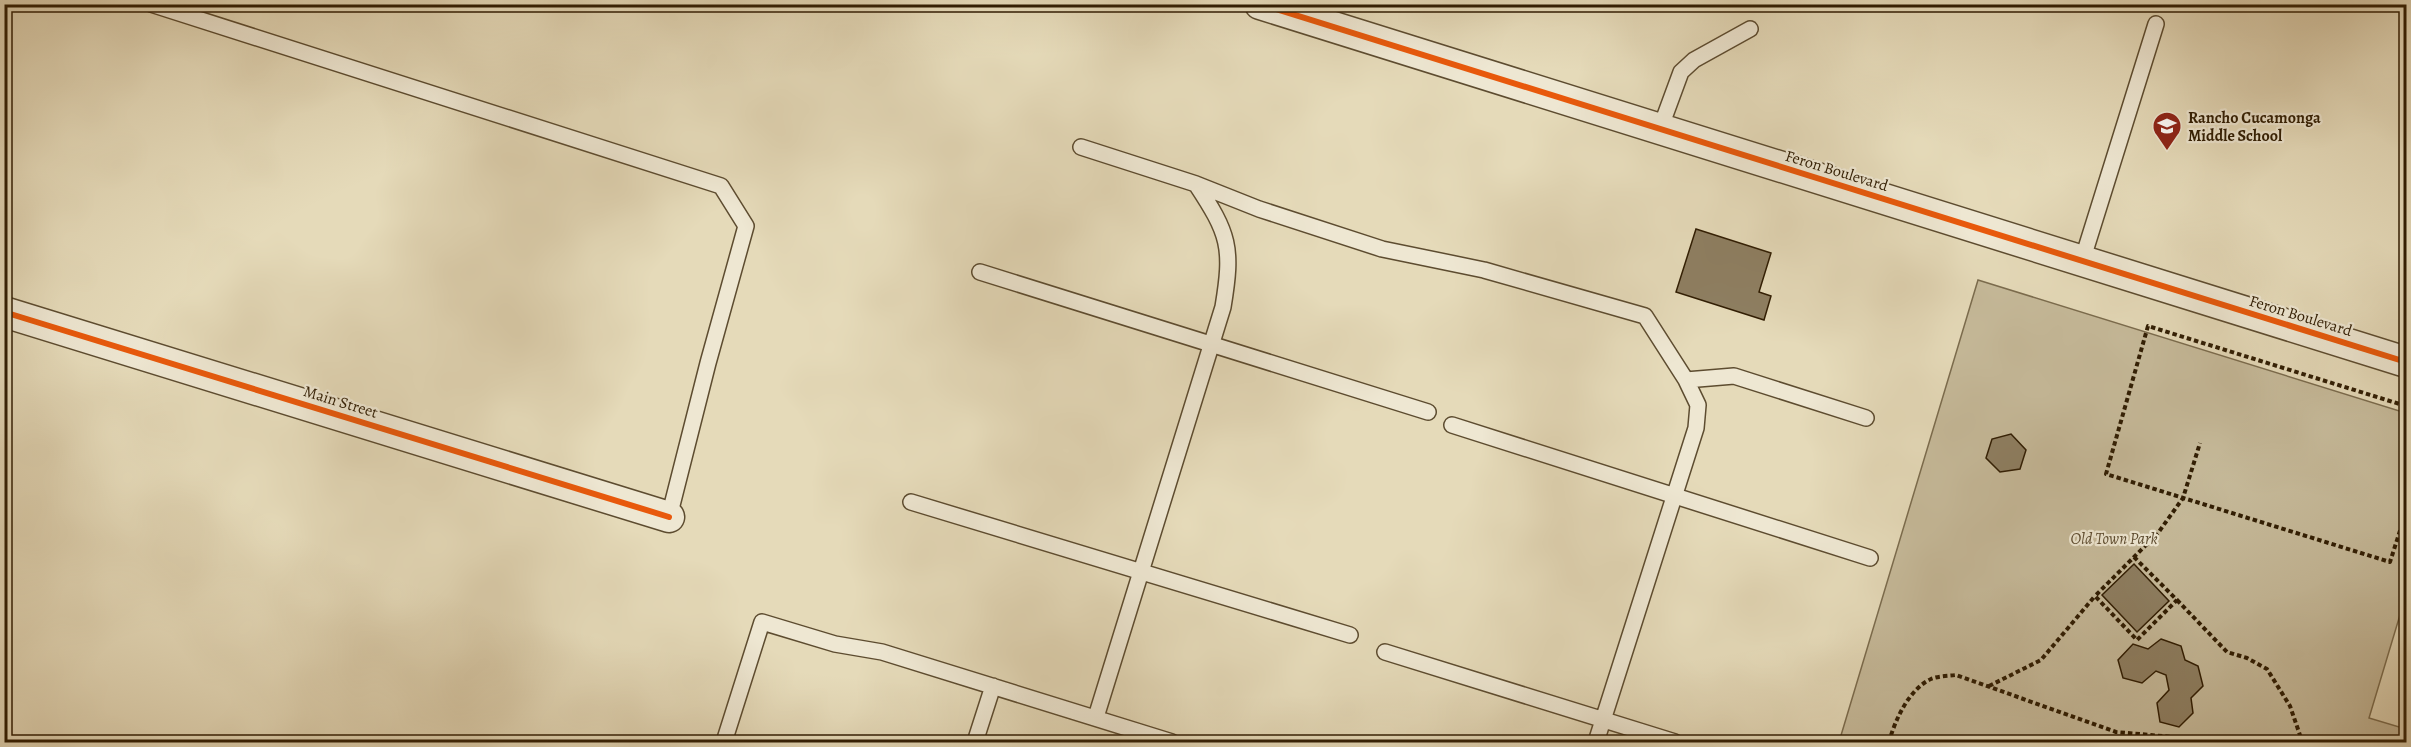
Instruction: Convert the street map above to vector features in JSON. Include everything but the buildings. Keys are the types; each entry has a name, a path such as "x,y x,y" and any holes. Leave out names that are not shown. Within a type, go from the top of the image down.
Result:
{"street":[{"name":"Feron Boulevard","path":"1260,4 2406,362"},
{"name":"Main Street","path":"4,312 669,517"}],"lane":[{"path":"151,4 721,186 746,226 669,517"},
{"path":"2082,261 2156,24"},
{"path":"1660,129 1681,72 1694,60 1750,29"},
{"path":"1081,147 1196,184 1259,209 1382,249 1484,270 1645,316 1686,380 1698,405 1696,428 1596,742"},
{"path":"1096,717 1223,307 1228,274 1227,243 1218,218 1196,184"},
{"path":"980,272 1428,412"},
{"path":"1686,380 1734,376 1866,418"},
{"path":"1452,425 1870,558"},
{"path":"911,502 1350,635"},
{"path":"724,742 762,622 835,644 882,652 1172,742"},
{"path":"1385,652 1675,742"},
{"path":"975,742 993,686"}],"path":[{"path":"2406,406 2148,326 2106,474 2390,561 2406,512"},
{"path":"1988,686 2040,660 2095,596 2158,533 2183,498 2200,443"},
{"path":"1889,742 1894,724 1910,696 1931,679 1956,675 2116,732 2230,742 2303,742 2290,706 2267,669 2247,658 2227,652 2134,557"},
{"path":"2095,596 2137,640 2177,600"}],"green space":[{"name":"Old Town Park","path":"1978,280 2406,413 2406,595 2369,718 2406,729 2406,742 1839,742"}],"cycle path":[{"path":"1260,4 2406,362"},
{"path":"4,312 669,517"}],"place":[{"name":"Rancho Cucamonga Middle School","path":"2167,152"}]}
